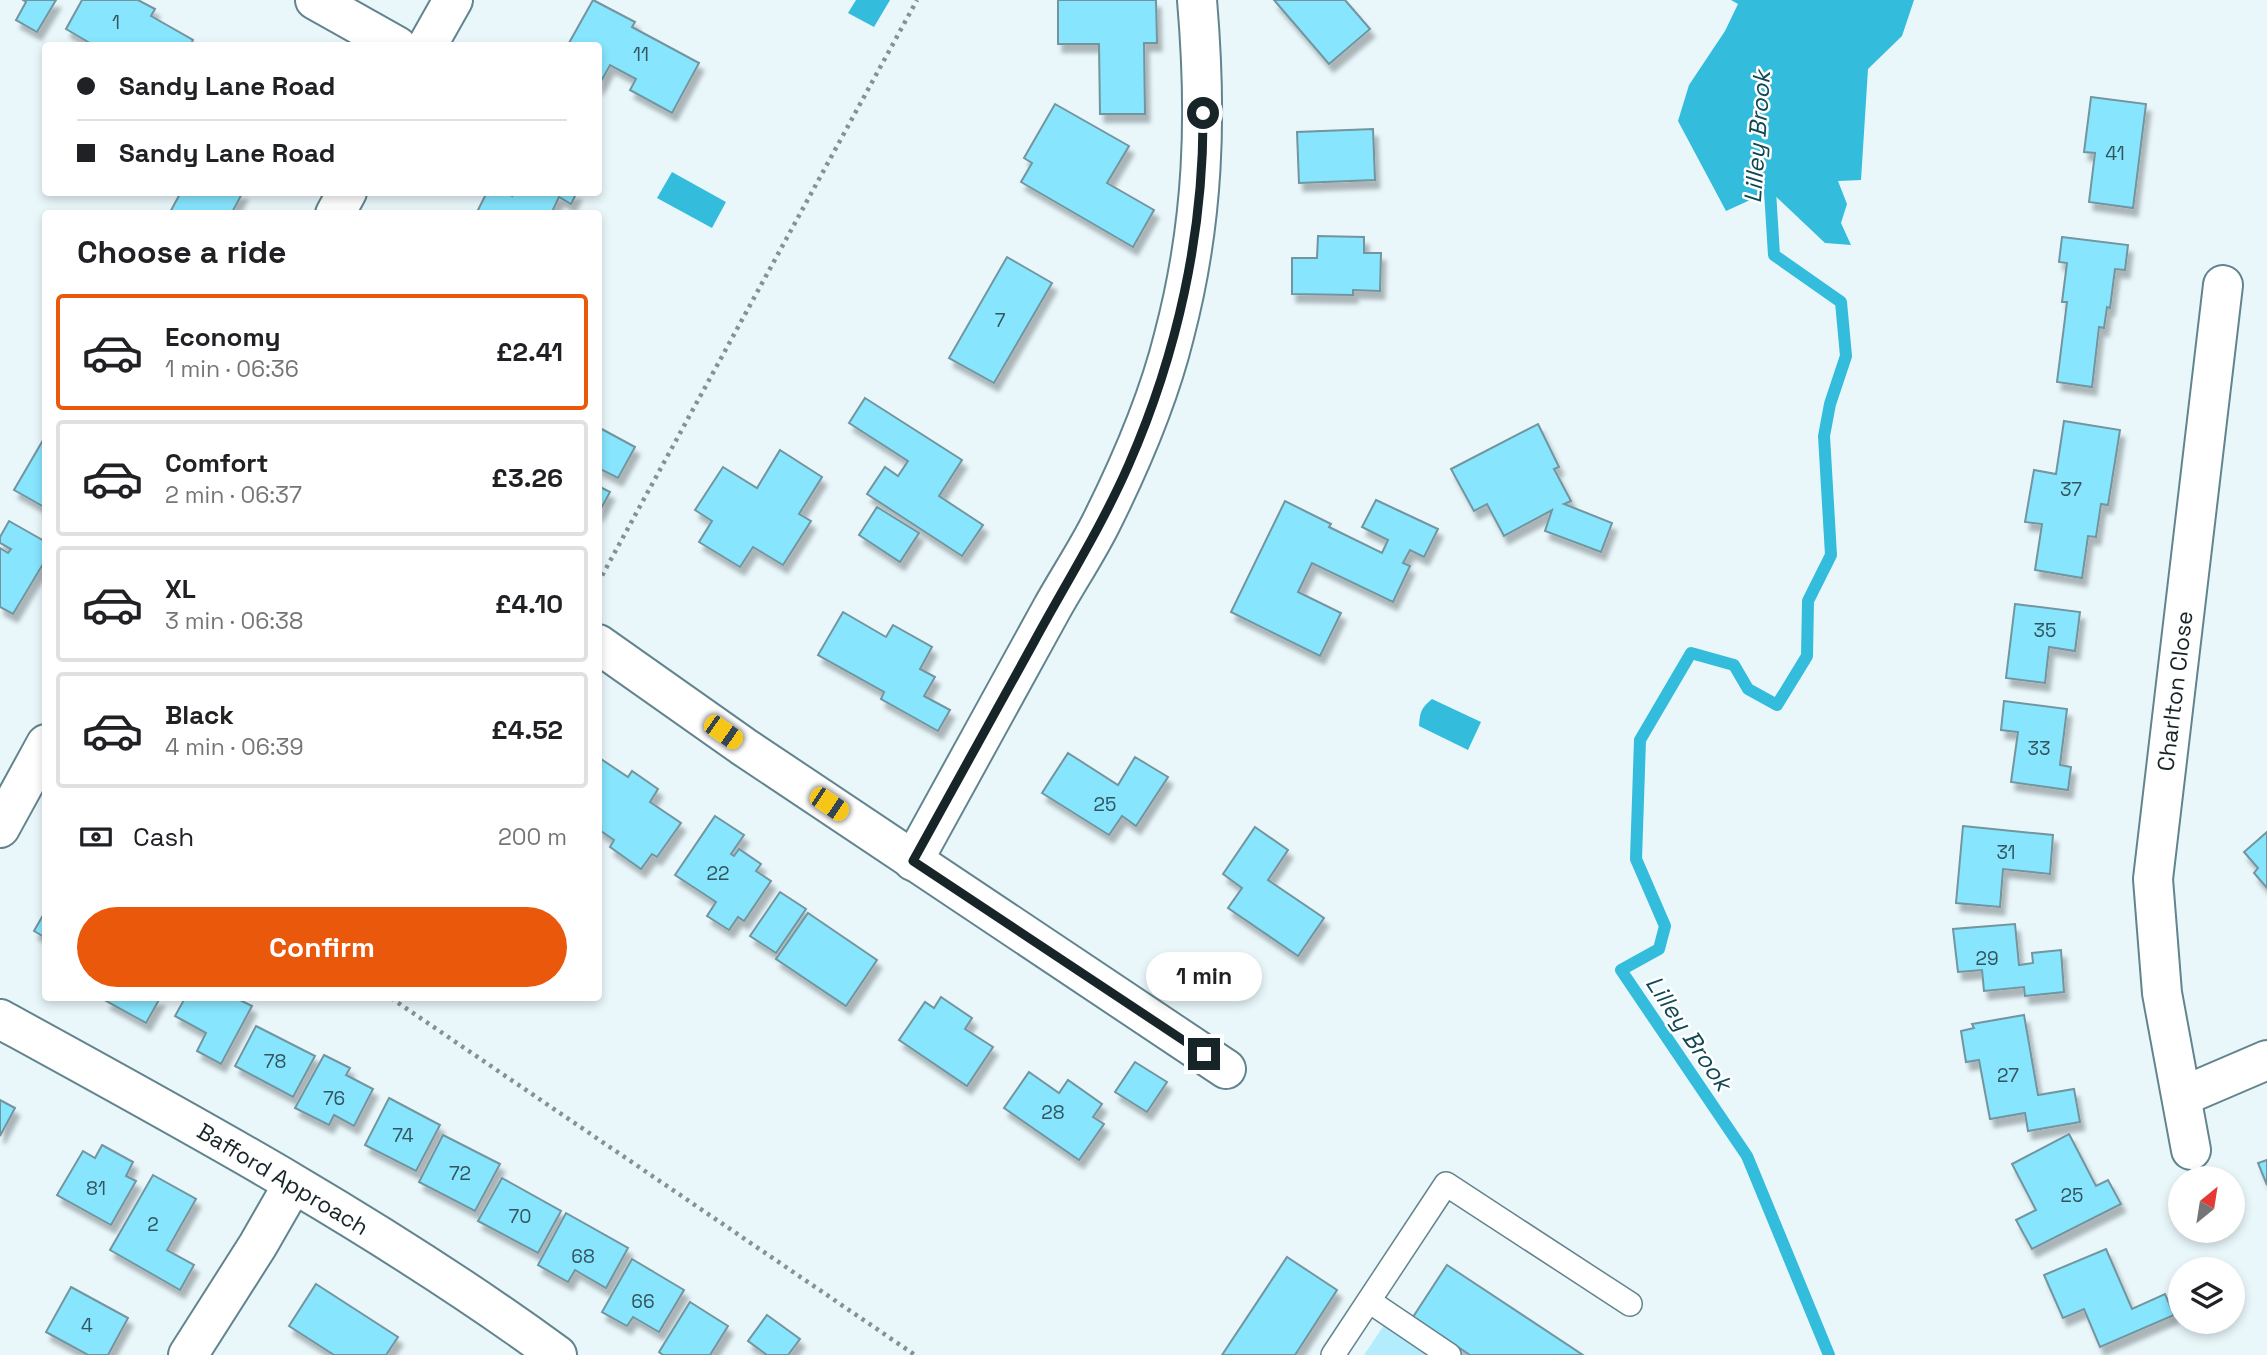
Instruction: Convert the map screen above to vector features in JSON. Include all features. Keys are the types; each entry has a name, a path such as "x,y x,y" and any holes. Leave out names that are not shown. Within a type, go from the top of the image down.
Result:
{"street":[{"path":"315,0 390,42"},
{"path":"430,42 453,0"},
{"path":"913,861 1100,525 1129,464 1154,401 1174,336 1189,270 1199,203 1203,68 1197,0"},
{"name":"Charlton Close","path":"2191,1150 2162,993 2153,879 2223,285"},
{"path":"602,647 744,747 1226,1069"},
{"path":"0,828 42,751"},
{"name":"Bafford Approach","path":"0,1018 293,1184 398,1248 557,1355"},
{"path":"2183,1096 2267,1060"},
{"path":"188,1355 293,1184"}],"lane":[{"path":"1333,1355 1446,1184 1630,1304"},
{"path":"1369,1301 1449,1355"}],"path":[{"path":"602,576 917,0"},
{"path":"395,1001 915,1355"}],"shaded area":[{"path":"1386,1322 1435,1355 1364,1355"}],"water":[{"path":"856,0 890,0 874,27 848,13"},
{"path":"1731,0 1914,0 1902,36 1868,69 1861,180 1838,181 1847,204 1841,223 1851,245 1825,243 1770,191 1726,211 1678,121 1689,85 1725,31 1738,4"},
{"path":"672,172 726,202 712,228 657,198"},
{"path":"1432,699 1481,722 1468,750 1419,726 1422,711"}],"building":[{"path":"23,0 56,0 37,32 16,20 26,2"},
{"path":"82,0 138,0 155,9 151,16 193,40 88,42 66,29"},
{"path":"593,0 635,22 632,27 699,63 672,113 630,90 636,79 610,65 602,80 602,42 570,42"},
{"path":"1058,0 1156,0 1157,43 1144,43 1145,114 1100,114 1099,44 1058,44"},
{"path":"1274,0 1345,0 1370,29 1329,64"},
{"path":"2091,97 2146,104 2133,208 2089,202 2095,153 2084,152"},
{"path":"1055,104 1129,146 1107,183 1154,210 1133,247 1021,182 1032,163 1024,158"},
{"path":"1373,129 1375,180 1299,183 1297,132"},
{"path":"179,196 241,196 233,210 171,210"},
{"path":"485,196 575,196 571,204 559,197 553,210 478,210"},
{"path":"1318,236 1364,237 1364,253 1381,253 1380,291 1353,290 1353,295 1292,294 1292,258 1317,258"},
{"path":"2062,237 2128,245 2125,270 2115,269 2110,308 2107,307 2104,328 2099,327 2092,387 2057,382 2067,302 2062,302 2067,263 2059,262"},
{"path":"1007,257 1052,283 994,383 949,358"},
{"path":"865,398 962,460 939,496 983,525 962,556 867,494 885,467 898,476 908,461 849,423"},
{"path":"2064,421 2120,430 2108,505 2101,504 2096,537 2088,536 2082,578 2035,570 2042,524 2025,522 2034,470 2056,474"},
{"path":"1538,424 1559,467 1554,469 1571,501 1564,504 1612,523 1601,552 1545,531 1552,510 1504,536 1487,504 1474,511 1451,469"},
{"path":"602,429 635,447 618,478 602,470"},
{"path":"42,442 42,506 14,490"},
{"path":"780,450 822,477 799,514 811,521 783,565 753,547 740,567 699,542 712,521 695,510 723,467 757,488"},
{"path":"602,488 610,492 602,507"},
{"path":"1376,500 1438,529 1424,557 1410,550 1403,563 1410,566 1393,602 1312,563 1298,592 1341,613 1320,656 1231,612 1285,501 1331,524 1329,527 1382,553 1388,540 1362,527"},
{"path":"877,507 919,533 900,562 859,535"},
{"path":"9,521 42,540 42,566 13,614 0,607 0,548 8,553 11,549 0,543 0,537"},
{"path":"2015,604 2080,612 2075,651 2049,647 2045,683 2006,678"},
{"path":"843,612 886,637 893,625 932,647 920,669 935,677 924,696 950,710 938,731 881,699 884,692 818,655"},
{"path":"2004,701 2067,709 2060,765 2071,767 2068,790 2011,782 2018,732 2001,730"},
{"path":"1068,753 1118,785 1135,757 1168,777 1136,826 1122,816 1109,835 1042,793"},
{"path":"602,760 628,777 632,771 658,789 650,802 681,823 657,857 652,854 641,869 610,847 614,840 602,832"},
{"path":"715,816 744,835 731,854 734,856 739,849 761,864 756,871 771,881 744,921 738,917 729,930 707,916 716,902 675,875"},
{"path":"1963,826 2053,835 2050,874 2003,869 2000,907 1956,903"},
{"path":"1255,827 1288,850 1268,880 1324,918 1298,956 1228,908 1242,888 1223,874"},
{"path":"2267,832 2267,888 2254,873 2258,868 2244,852"},
{"path":"780,892 806,909 776,953 750,936"},
{"path":"808,913 877,960 846,1006 776,959"},
{"path":"42,917 42,936 34,931"},
{"path":"2015,924 2019,965 2033,963 2032,953 2061,950 2064,992 2025,996 2024,987 1984,991 1982,970 1958,972 1953,929"},
{"path":"941,997 972,1018 965,1029 993,1047 967,1086 899,1040 925,1002 934,1008"},
{"path":"106,1001 158,1001 146,1023"},
{"path":"183,1001 242,1001 252,1006 221,1064 197,1051 206,1033 175,1016"},
{"path":"2024,1015 2038,1095 2074,1089 2080,1122 2028,1131 2025,1113 1990,1119 1979,1060 1966,1062 1961,1031 1974,1028 1972,1024"},
{"path":"256,1026 315,1056 293,1097 235,1066"},
{"path":"324,1055 350,1068 346,1075 373,1089 354,1126 334,1115 329,1125 295,1108"},
{"path":"1135,1062 1167,1082 1147,1112 1115,1092"},
{"path":"1029,1072 1059,1093 1068,1080 1102,1104 1093,1117 1104,1124 1079,1160 1004,1108"},
{"path":"389,1098 440,1125 416,1171 365,1145"},
{"path":"0,1100 15,1108 0,1136"},
{"path":"2069,1134 2096,1186 2108,1180 2121,1204 2032,1249 2016,1220 2036,1210 2012,1164"},
{"path":"443,1135 500,1164 475,1211 419,1182"},
{"path":"102,1145 133,1162 126,1176 136,1181 111,1225 57,1195 83,1151 95,1158"},
{"path":"2267,1160 2267,1185 2258,1163"},
{"path":"153,1175 196,1199 167,1250 194,1265 180,1290 110,1250"},
{"path":"502,1178 561,1211 538,1253 478,1221"},
{"path":"566,1213 628,1248 606,1288 575,1270 568,1282 538,1265"},
{"path":"2106,1249 2132,1309 2165,1294 2168,1318 2100,1347 2084,1309 2063,1318 2044,1275"},
{"path":"1287,1257 1337,1290 1295,1355 1222,1355"},
{"path":"632,1259 684,1290 659,1332 633,1317 627,1326 602,1312"},
{"path":"1447,1265 1583,1355 1470,1355 1413,1317"},
{"path":"316,1284 398,1337 386,1355 334,1355 289,1326"},
{"path":"71,1287 128,1318 108,1355 88,1355 46,1332"},
{"path":"690,1302 728,1326 710,1355 663,1355 659,1352"},
{"path":"767,1315 800,1339 788,1355 767,1355 748,1341"}],"waterway":[{"name":"Lilley Brook","path":"1771,177 1774,255 1841,302 1846,356 1830,404 1824,436 1831,555 1808,601 1807,656 1777,705 1748,689 1734,665 1691,653 1640,740 1636,859 1665,926 1659,949 1621,970 1747,1156 1829,1355"}],"route":[{"path":"1203,113 1199,203 1189,270 1174,336 1154,401 1129,464 1100,525 913,861 1204,1054"}]}
